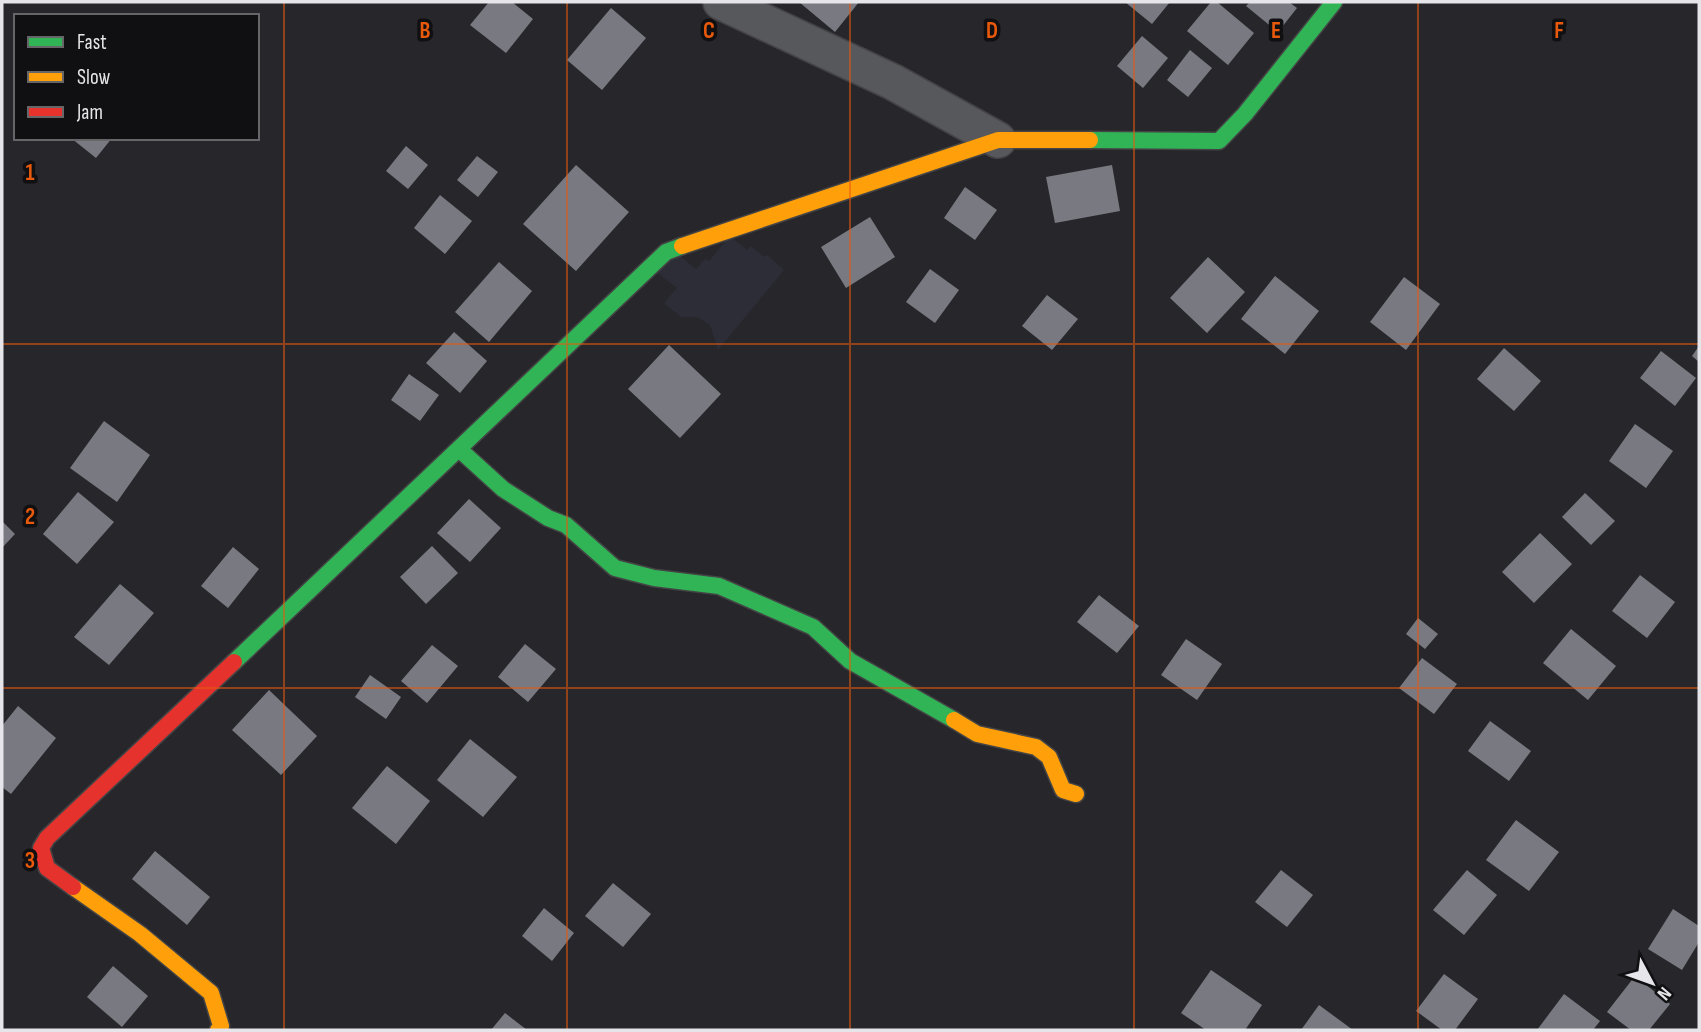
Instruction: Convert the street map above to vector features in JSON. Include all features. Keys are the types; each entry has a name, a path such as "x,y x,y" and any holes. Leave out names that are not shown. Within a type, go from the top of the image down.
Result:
{"street":[{"path":"721,2 893,82 998,140"},
{"path":"218,1030 221,1026 211,993 140,934 47,868 41,848 47,838 460,450 666,252 998,140 1219,141 1245,114 1334,2"},
{"path":"460,450 503,489 548,518 566,525 615,568 654,578 719,586 813,627 850,661 977,734 1036,747 1049,757 1063,790 1076,794"}],"shaded area":[{"path":"730,236 747,250 751,246 764,257 767,255 784,270 718,350 710,325 697,317 681,317 664,303 677,288 655,271 674,251 696,269 705,259 709,261"}],"building":[{"path":"489,2 512,2 533,19 506,53 470,25"},
{"path":"799,2 859,2 835,32"},
{"path":"1125,2 1170,2 1152,24"},
{"path":"1211,2 1217,2 1254,33 1228,65 1187,31"},
{"path":"1250,2 1289,2 1297,8 1278,32 1246,6"},
{"path":"611,8 646,38 602,90 567,60"},
{"path":"1142,36 1168,58 1143,88 1117,66"},
{"path":"1190,50 1212,68 1188,97 1167,80"},
{"path":"74,140 110,140 96,158"},
{"path":"406,146 428,165 408,189 386,171"},
{"path":"477,156 498,172 478,197 457,180"},
{"path":"576,165 629,212 576,271 523,224"},
{"path":"1112,165 1120,211 1055,223 1046,177"},
{"path":"965,187 997,210 975,240 944,218"},
{"path":"440,195 472,221 445,254 414,228"},
{"path":"870,217 895,257 846,288 821,247"},
{"path":"1208,257 1245,292 1207,333 1170,298"},
{"path":"499,262 532,291 489,342 455,312"},
{"path":"930,269 959,290 935,323 906,302"},
{"path":"1275,276 1319,311 1285,354 1241,319"},
{"path":"1404,277 1440,304 1406,350 1370,322"},
{"path":"1047,295 1078,319 1052,350 1022,326"},
{"path":"454,332 487,361 460,393 426,363"},
{"path":"669,345 721,394 680,438 628,389"},
{"path":"1699,346 1699,362 1692,356"},
{"path":"1504,348 1541,381 1514,411 1477,379"},
{"path":"1661,351 1696,378 1675,406 1640,378"},
{"path":"409,374 439,395 420,421 391,400"},
{"path":"104,421 150,455 117,502 70,468"},
{"path":"1635,424 1673,451 1646,488 1609,461"},
{"path":"78,492 114,522 77,564 43,534"},
{"path":"1585,493 1615,521 1591,545 1562,517"},
{"path":"469,499 501,528 470,562 437,533"},
{"path":"2,521 15,534 2,548"},
{"path":"1540,533 1572,564 1534,603 1502,572"},
{"path":"432,546 458,573 426,604 400,577"},
{"path":"233,547 259,569 228,608 201,586"},
{"path":"1640,575 1675,602 1647,638 1612,611"},
{"path":"120,584 154,613 109,665 74,637"},
{"path":"1099,595 1139,626 1117,653 1077,622"},
{"path":"1418,618 1438,634 1425,649 1406,634"},
{"path":"1571,629 1616,666 1588,700 1543,663"},
{"path":"1186,639 1222,664 1197,700 1161,675"},
{"path":"525,644 556,669 528,702 498,677"},
{"path":"432,645 458,666 427,703 401,681"},
{"path":"1422,658 1457,684 1434,714 1399,688"},
{"path":"370,675 401,697 386,719 355,697"},
{"path":"269,690 317,736 281,775 232,730"},
{"path":"18,706 56,738 11,794 2,787 2,726"},
{"path":"1490,721 1531,751 1509,781 1468,751"},
{"path":"470,739 517,777 483,817 437,780"},
{"path":"387,766 430,801 396,844 352,808"},
{"path":"1516,820 1559,852 1529,891 1486,860"},
{"path":"155,851 210,897 187,925 132,879"},
{"path":"1281,870 1313,895 1287,927 1255,902"},
{"path":"1467,870 1497,895 1464,935 1433,910"},
{"path":"613,883 651,914 623,947 585,916"},
{"path":"544,908 574,933 552,961 522,936"},
{"path":"1673,909 1699,926 1699,942 1682,970 1648,949"},
{"path":"113,966 148,996 122,1027 87,997"},
{"path":"1211,970 1262,1005 1245,1030 1206,1030 1181,1013"},
{"path":"1444,974 1478,999 1455,1030 1442,1030 1416,1011"},
{"path":"1635,976 1670,1004 1649,1030 1631,1030 1607,1012"},
{"path":"1564,994 1600,1021 1593,1030 1537,1030"},
{"path":"1319,1005 1353,1030 1301,1030"},
{"path":"505,1013 527,1030 491,1030"}],"traffic: fast":[{"path":"1090,140 1219,141 1245,114 1334,2"},
{"path":"234,662 666,252 682,246"},
{"path":"460,450 503,489 548,518 566,525 615,568 654,578 719,586 813,627 850,661 954,720"}],"traffic: slow":[{"path":"682,246 998,140 1090,140"},
{"path":"954,720 977,734 1036,747 1049,757 1063,790 1076,794"},
{"path":"73,887 140,934 211,993 221,1026 218,1030"}],"traffic: jam":[{"path":"73,887 47,868 41,848 47,838 234,662"}]}
